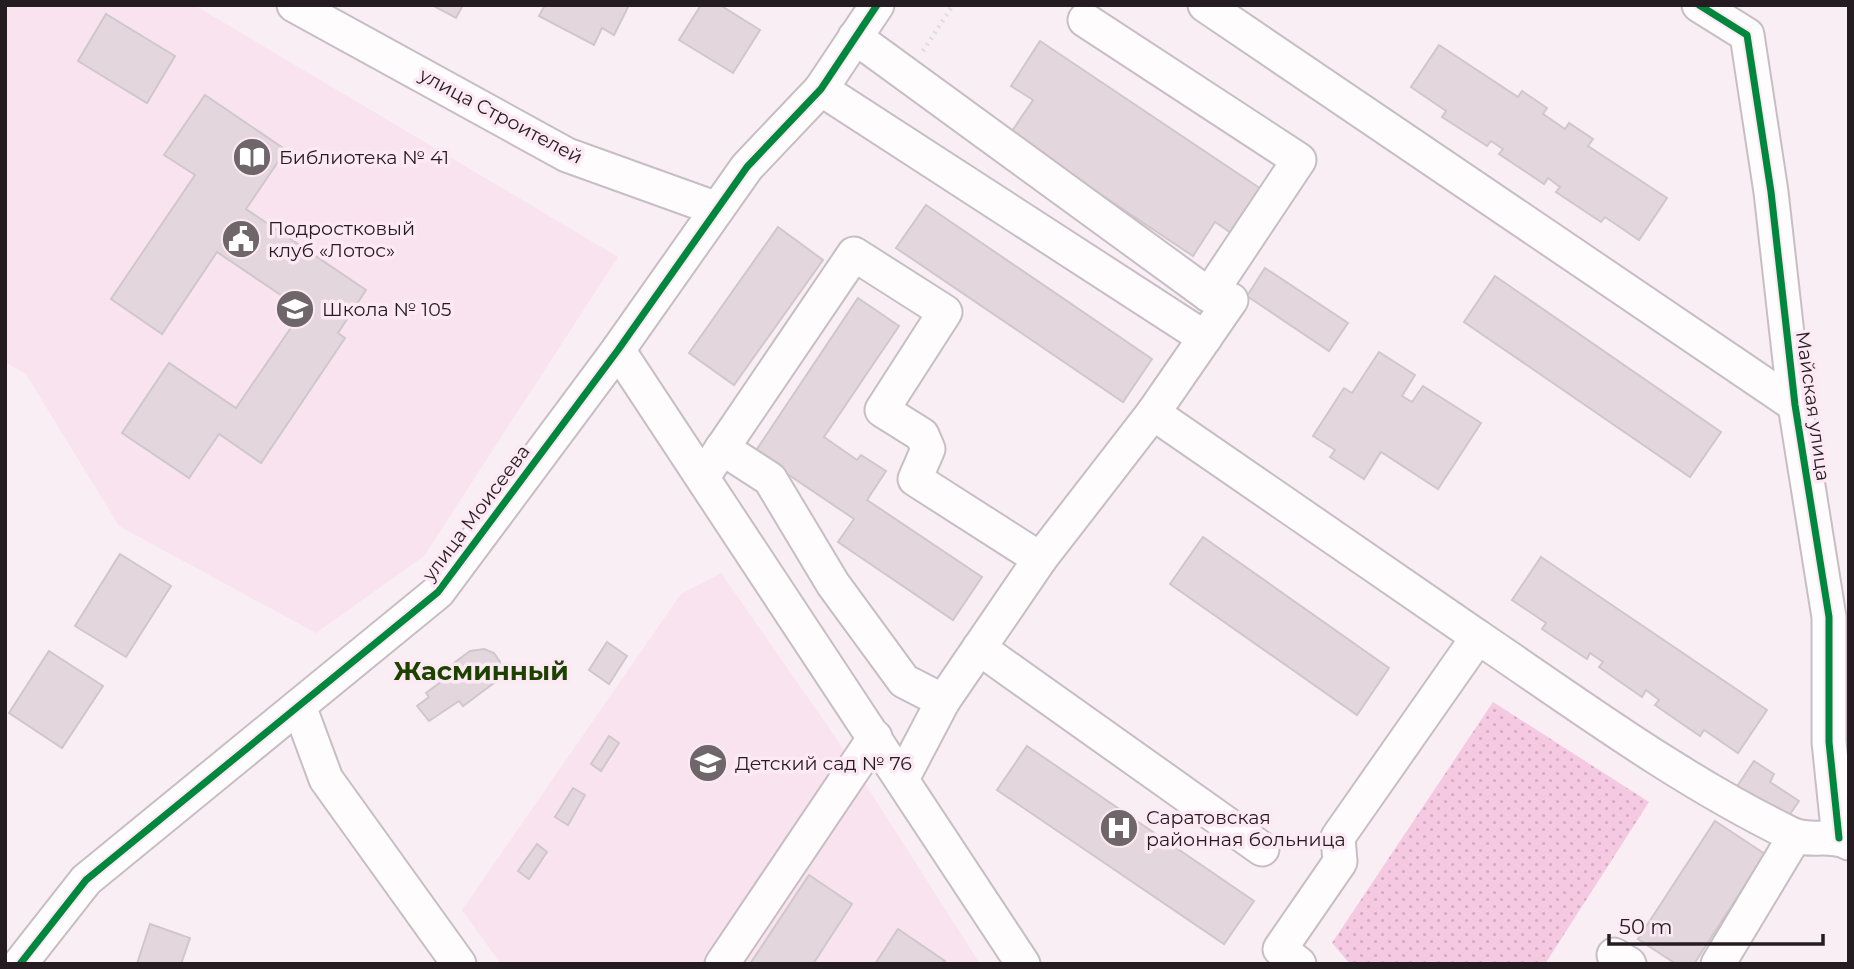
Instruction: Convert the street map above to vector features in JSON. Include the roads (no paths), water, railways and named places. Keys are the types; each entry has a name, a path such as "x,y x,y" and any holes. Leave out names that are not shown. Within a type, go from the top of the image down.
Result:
{"street":[{"name":"улица Строителей","path":"294,5 568,155 717,209"},
{"name":"улица Моисеева","path":"20,964 86,880 438,592 618,350 747,167 821,89 877,5"},
{"path":"1205,5 1795,405"},
{"name":"Майская улица","path":"1699,5 1747,35 1771,192 1795,405 1829,617 1829,742 1844,840"},
{"path":"1085,20 1299,160 1209,295"},
{"path":"855,37 1209,295 1231,300 1153,412 1040,559 943,701 902,779"},
{"path":"821,89 1205,338"},
{"path":"704,475 854,254 945,312 882,410 922,435 928,449 915,479 1040,559"},
{"path":"618,350 704,475 1023,964"},
{"path":"1153,412 1671,768 1795,836 1844,840"},
{"path":"722,448 770,479 833,584 904,681 943,701"},
{"path":"1299,964 1280,949 1340,862 1338,837 1478,637"},
{"path":"979,648 1262,849"},
{"path":"299,706 326,779 459,964"},
{"path":"722,964 875,737"},
{"path":"1717,964 1795,836"}],"place":[{"name":"Библиотека № 41","path":"252,157"},
{"name":"Подростковый клуб «Лотос»","path":"241,239"},
{"name":"Школа № 105","path":"295,309"},
{"name":"Детский сад № 76","path":"708,763"},
{"name":"Саратовская районная больница","path":"1119,828"}],"district":[{"name":"Жасминный","path":"481,671"}]}
